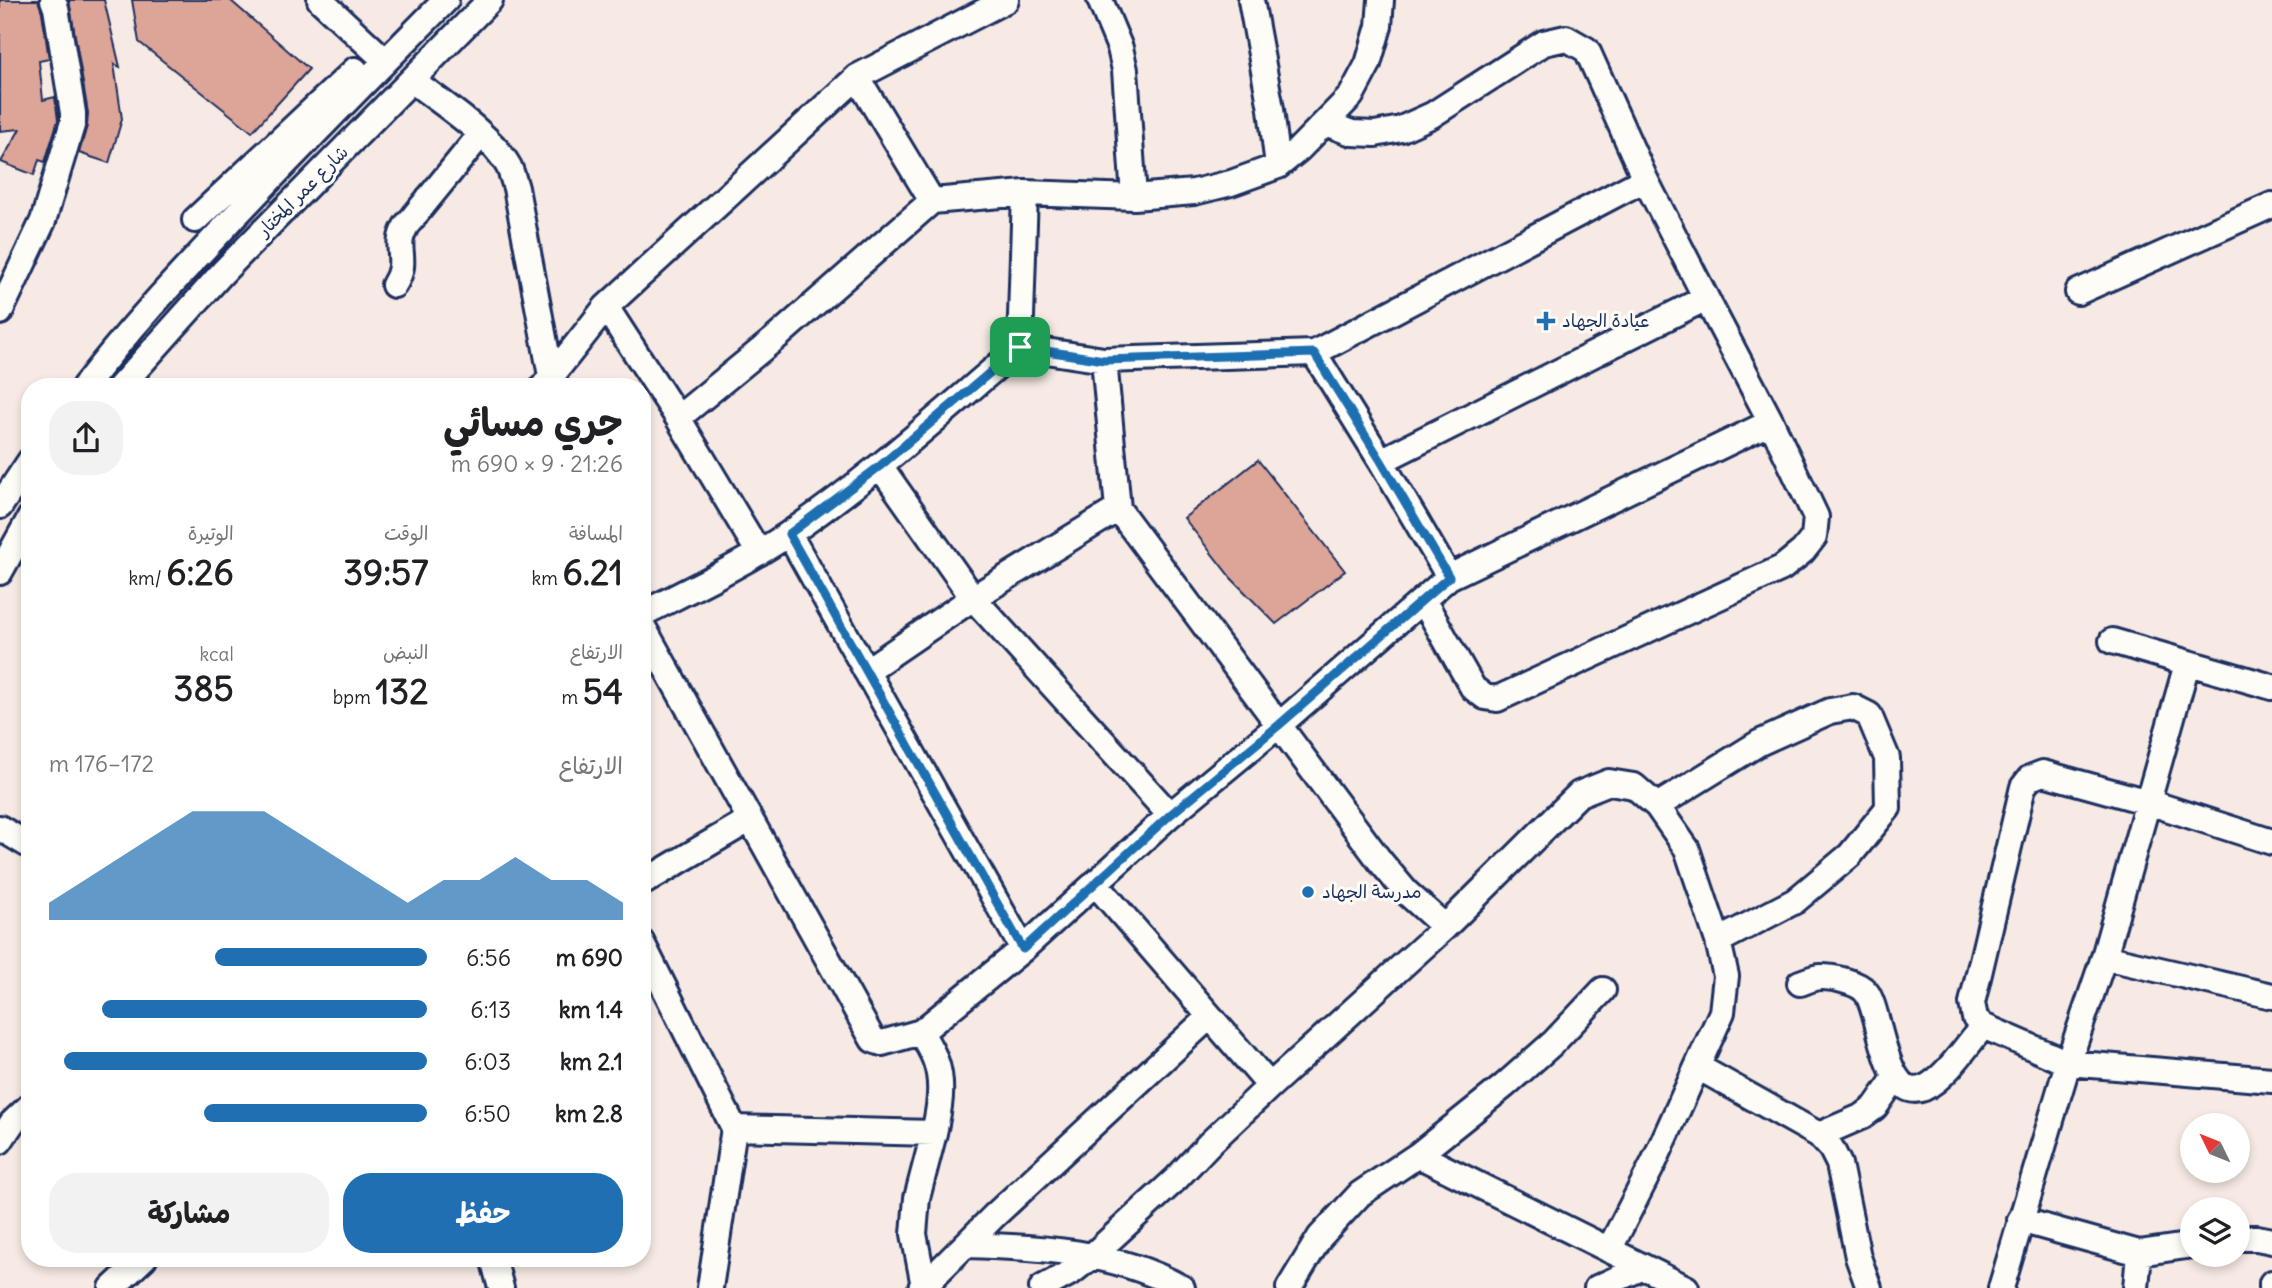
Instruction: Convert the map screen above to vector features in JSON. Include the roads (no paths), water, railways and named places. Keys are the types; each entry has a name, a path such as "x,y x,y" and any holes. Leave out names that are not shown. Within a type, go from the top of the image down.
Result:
{"street":[{"path":"0,312 43,221 73,122 52,0"},
{"path":"320,0 375,51"},
{"path":"195,220 427,0"},
{"name":"شارع عمر المختار","path":"91,378 114,347 178,276 446,0"},
{"path":"549,378 606,307 857,77 1006,0"},
{"path":"1100,0 1120,48 1125,70 1134,197"},
{"path":"1251,0 1271,109 1278,166"},
{"path":"677,418 778,336 932,201 1025,194 1134,197 1194,192 1231,183 1278,166 1325,124 1351,96 1368,64 1379,26 1381,0"},
{"name":"شارع عمر المختار","path":"132,378 223,272 412,80 473,6"},
{"path":"1325,124 1352,133 1375,134 1401,129 1432,115 1544,43 1566,38 1587,50 1645,178 1771,422 1816,517 1814,537 1803,551 1782,568 1497,699 1485,697 1473,688 1423,600"},
{"path":"857,77 932,201"},
{"path":"412,80 481,134 508,167 516,188 547,378"},
{"path":"394,285 402,273 400,242 405,228 481,134"},
{"path":"1020,347 1104,360 1314,353 1645,178"},
{"path":"651,609 760,553 789,534 880,466 1020,347 1025,194"},
{"path":"2078,292 2272,205"},
{"path":"1381,461 1706,298"},
{"path":"606,307 760,553"},
{"path":"1314,353 1449,577"},
{"path":"1104,360 1118,509 1380,861 1406,892 1445,927"},
{"path":"651,641 873,1040 882,1043 921,1032 1023,949 1170,815 1279,725 1449,577 1771,422"},
{"path":"880,466 973,597 1170,815"},
{"path":"0,506 21,474"},
{"path":"866,671 973,597 1118,509"},
{"path":"0,572 21,534"},
{"path":"789,534 1023,949"},
{"path":"2112,641 2272,687"},
{"path":"2001,1288 2068,1063 2104,957 2187,664"},
{"path":"1657,806 1759,743 1830,712 1853,707 1869,715 1887,758 1888,807 1850,855 1795,901 1718,941"},
{"path":"2272,842 2148,802 2043,773 2030,779 2023,788 1972,1003 1975,1018 1983,1026 2068,1063 2272,1080"},
{"path":"1042,1288 1077,1280 1093,1255 1176,1179 1269,1086 1445,927 1579,794 1609,782 1634,786 1657,806 1687,849 1718,941 1726,976 1722,1012 1654,1161 1609,1250"},
{"path":"651,878 749,820"},
{"path":"0,828 21,838"},
{"path":"1095,883 1269,1086"},
{"path":"2104,957 2272,996"},
{"path":"651,961 734,1128 710,1288"},
{"path":"1800,983 1819,977 1850,983 1864,990 1871,1001 1883,1047 1896,1077 1908,1088 1923,1089 1941,1076 1983,1026"},
{"path":"1289,1288 1320,1237 1360,1194 1418,1155 1504,1086 1554,1042 1603,990"},
{"path":"923,1287 995,1214 1209,1017"},
{"path":"921,1032 936,1061 939,1078 939,1111 919,1188 914,1234 923,1287"},
{"path":"1698,1067 1819,1135 1831,1149 1839,1164 1858,1257 1869,1288"},
{"path":"1819,1135 1863,1116 1875,1107 1896,1077"},
{"path":"0,1141 21,1114"},
{"path":"734,1128 934,1133"},
{"path":"1418,1155 1686,1288"},
{"path":"2020,1220 2139,1253 2180,1247"},
{"path":"2250,1238 2272,1241"},
{"path":"965,1245 1032,1247 1093,1255 1165,1279 1182,1288"},
{"path":"2136,1288 2139,1253"},
{"path":"112,1288 134,1267"},
{"path":"495,1267 501,1288"},
{"path":"1597,1288 1643,1267"}],"place":[{"name":"عيادة الجهاد","path":"1546,321"},
{"name":"مدرسة الجهاد","path":"1308,892"}]}
